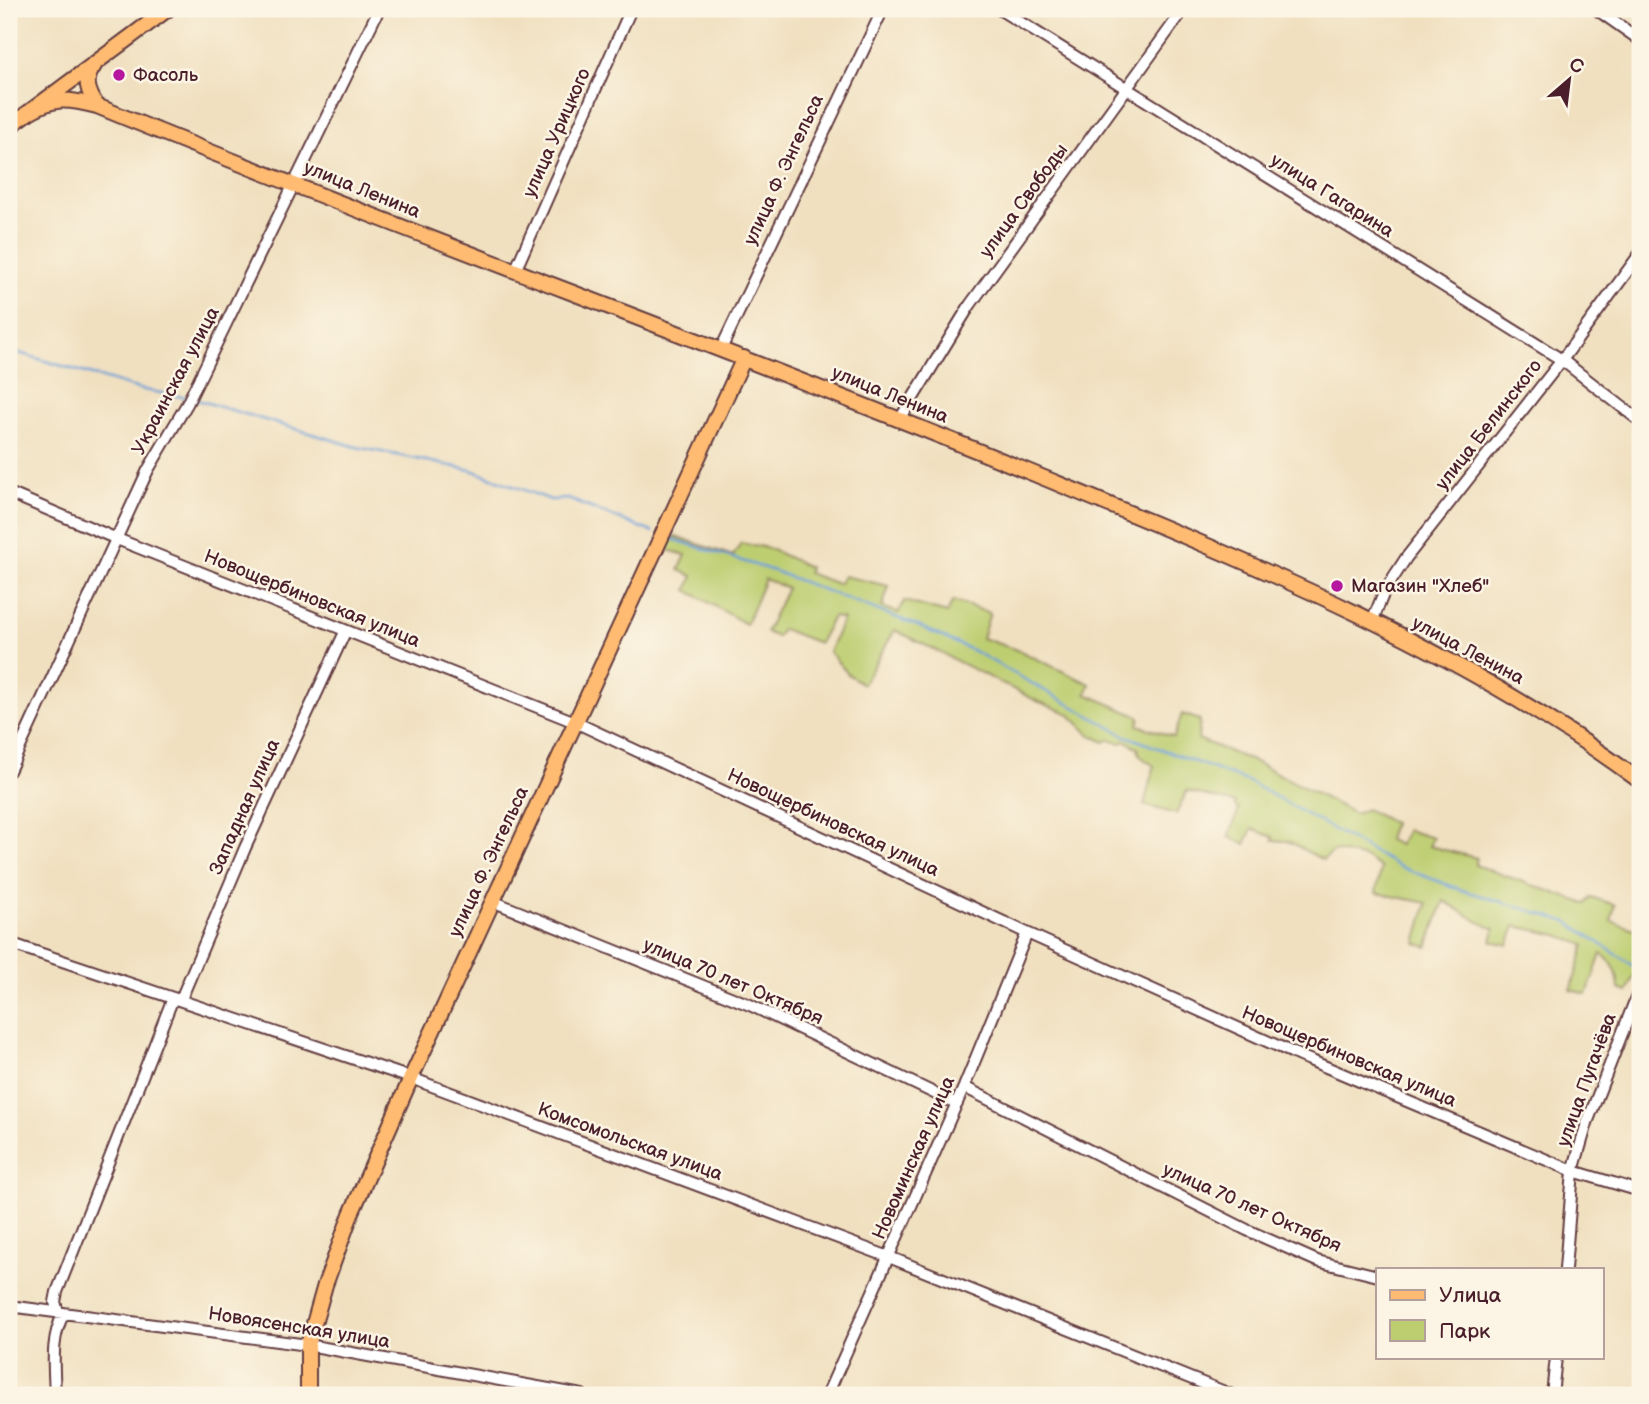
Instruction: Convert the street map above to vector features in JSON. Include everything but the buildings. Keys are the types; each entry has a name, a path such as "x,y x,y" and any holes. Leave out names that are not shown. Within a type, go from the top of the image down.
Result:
{"main road":[{"path":"9,127 168,9"},
{"path":"97,106 89,94 87,78 102,59"},
{"path":"68,84 97,106"},
{"path":"26,114 54,100 73,100 97,106"},
{"name":"улица Ленина","path":"97,106 900,419 1252,564 1372,622 1534,709 1596,749 1640,782"},
{"name":"улица Ф. Энгельса","path":"308,1395 308,1345 325,1285 347,1226 411,1078 744,358"}],"street":[{"name":"Украинская улица","path":"9,771 148,470 187,404 379,9"},
{"name":"улица Урицкого","path":"515,271 631,9"},
{"name":"улица Ф. Энгельса","path":"721,349 883,9"},
{"name":"улица Гагарина","path":"999,9 1562,360 1640,421"},
{"name":"улица Свободы","path":"900,419 970,305 1184,9"},
{"path":"1596,9 1640,40"},
{"name":"улица Белинского","path":"1372,622 1384,592 1406,558 1562,360 1640,254"},
{"name":"Новощербиновская улица","path":"9,493 345,632 575,723 1027,933 1300,1056 1573,1171 1640,1191"},
{"name":"Западная улица","path":"55,1395 54,1340 61,1312 55,1302 57,1292 177,998 345,632"},
{"name":"улица 70 лет Октября","path":"492,901 750,1004 957,1104"},
{"name":"Новоминская улица","path":"827,1395 957,1104 1027,933"},
{"name":"Комсомольская улица","path":"9,943 411,1078 889,1257 1232,1395"},
{"name":"улица Пугачёва","path":"1565,1268 1573,1171 1587,1123 1640,988"},
{"name":"улица 70 лет Октября","path":"964,1087 1247,1230 1317,1261 1376,1276"},
{"name":"Новоясенская улица","path":"9,1306 308,1345 582,1395"},
{"path":"1552,1395 1556,1358"}],"green space":[{"path":"674,536 733,556 741,543 768,548 809,567 808,573 838,584 844,576 889,586 882,607 898,613 904,601 947,613 953,601 990,613 982,638 1020,651 1090,684 1086,694 1140,717 1138,725 1174,737 1182,714 1200,720 1198,739 1257,763 1355,814 1366,809 1393,823 1388,840 1399,845 1407,830 1433,838 1429,846 1477,858 1475,865 1586,904 1591,897 1615,905 1611,921 1640,931 1640,964 1627,992 1619,989 1615,969 1601,954 1587,994 1571,990 1585,945 1558,935 1515,926 1508,945 1492,941 1495,929 1444,901 1427,947 1416,943 1427,903 1376,893 1381,868 1366,858 1334,851 1323,860 1288,841 1273,841 1273,837 1252,829 1245,844 1229,837 1239,809 1235,803 1187,791 1176,814 1144,805 1154,766 1140,756 1138,748 1126,741 1120,743 1110,739 1104,742 1089,734 1068,713 1037,701 895,630 863,684 849,675 829,652 843,619 833,617 819,643 782,629 777,637 766,632 787,588 765,579 746,624 687,590 693,576 679,570 686,555 667,550"}],"waterway":[{"path":"9,350 139,389 188,398"},
{"path":"194,399 357,447 471,470 551,500 568,499 652,532"},
{"path":"666,537 774,571 916,625 974,651 1126,736 1249,782 1400,867 1462,890 1568,922 1640,970"}],"place":[{"name":"Фасоль","path":"119,75"},
{"name":"Магазин \"Хлеб\"","path":"1337,586"}]}
